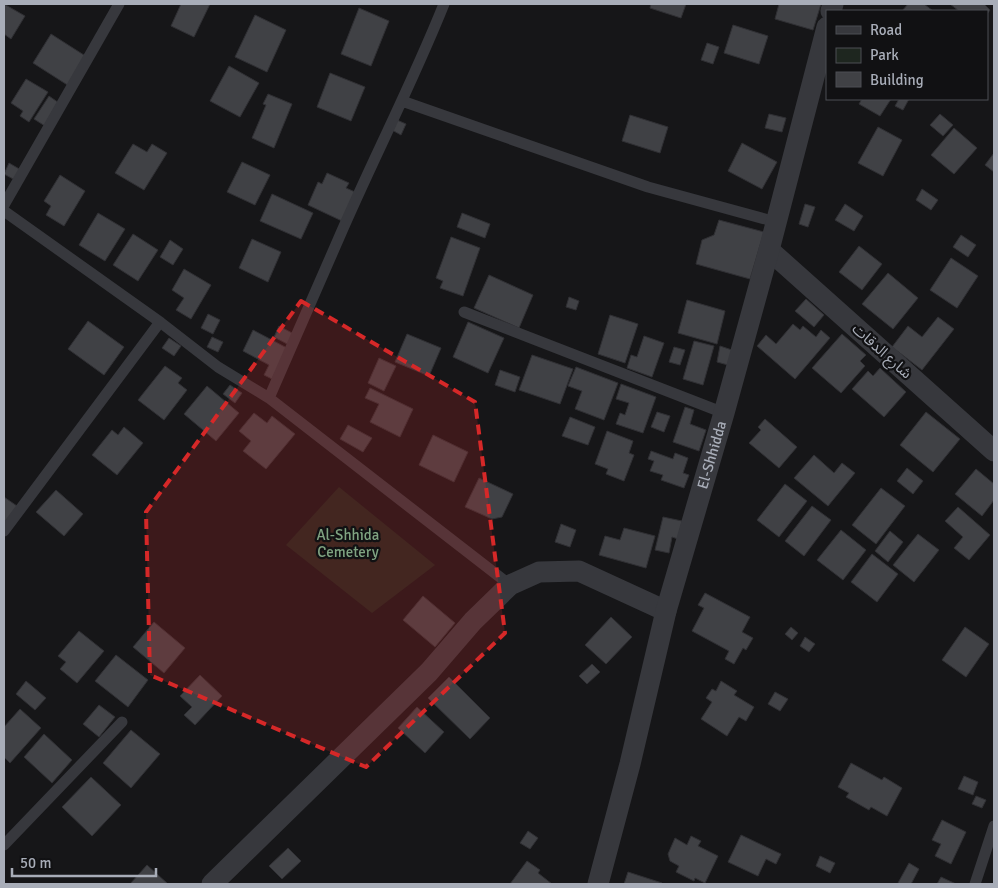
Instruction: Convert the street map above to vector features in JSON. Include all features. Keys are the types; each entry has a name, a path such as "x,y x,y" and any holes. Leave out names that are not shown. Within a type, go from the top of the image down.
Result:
{"street":[{"name":"El-Shhidda","path":"598,884 630,764 666,611 769,250 826,31"},
{"name":"شارع الدقات","path":"769,250 994,452"},
{"path":"212,884 429,672 473,621 510,585 539,572 578,571 666,611"}],"lane":[{"path":"4,205 119,4"},
{"path":"269,398 338,240 424,54 444,4"},
{"path":"402,101 648,187 776,222"},
{"path":"4,211 160,322 218,367 269,398 510,585"},
{"path":"464,312 724,413"},
{"path":"4,531 160,322"},
{"path":"4,845 122,722"},
{"path":"975,884 994,826"}],"highlighted area":[{"path":"301,301 475,402 505,633 366,767 150,675 146,512"}],"green space":[{"name":"Al-Shhida Cemetery","path":"339,487 435,565 372,613 286,545"}],"building":[{"path":"4,4 25,16 11,39 4,34"},
{"path":"181,4 210,4 194,37 171,26"},
{"path":"651,4 686,4 681,18 650,8"},
{"path":"779,4 821,4 813,30 775,19"},
{"path":"908,4 924,4 932,10 903,10"},
{"path":"950,4 984,4 990,10 988,13 988,10 958,10"},
{"path":"359,8 389,21 371,66 341,54"},
{"path":"255,15 286,30 267,72 235,57"},
{"path":"733,25 768,36 759,64 724,53"},
{"path":"51,34 87,57 69,86 33,63"},
{"path":"707,43 719,47 713,64 701,60"},
{"path":"229,66 259,83 240,117 210,101"},
{"path":"330,73 365,87 351,121 317,107"},
{"path":"26,79 48,92 29,122 20,116 23,111 11,103"},
{"path":"268,94 292,104 274,148 252,138 266,105 263,104"},
{"path":"49,96 59,103 45,126 34,119"},
{"path":"861,100 890,100 880,116 859,104"},
{"path":"898,100 908,100 903,110 895,106"},
{"path":"769,114 786,118 782,132 765,128"},
{"path":"940,114 953,125 943,136 930,125"},
{"path":"630,115 668,127 660,153 622,141"},
{"path":"397,120 406,124 401,135 392,130"},
{"path":"878,127 902,140 883,176 858,163"},
{"path":"954,128 977,148 954,174 931,155"},
{"path":"742,143 777,162 762,189 728,171"},
{"path":"133,144 147,152 152,144 167,153 144,190 115,173"},
{"path":"994,153 994,172 985,165"},
{"path":"242,162 270,175 255,205 227,192"},
{"path":"9,163 21,170 15,180 4,174"},
{"path":"327,173 349,183 346,188 355,192 342,221 308,205 318,182 322,184"},
{"path":"60,175 85,191 64,226 46,215 51,206 44,201"},
{"path":"922,189 938,200 931,210 916,200"},
{"path":"272,194 313,213 301,239 260,221"},
{"path":"805,204 815,207 808,227 799,224"},
{"path":"845,204 863,216 854,231 835,220"},
{"path":"98,213 125,229 105,261 79,245"},
{"path":"462,213 490,224 485,238 457,227"},
{"path":"719,220 764,232 750,279 696,264 702,240 714,235"},
{"path":"133,234 158,250 138,281 113,265"},
{"path":"961,235 976,245 968,257 953,247"},
{"path":"451,237 480,248 463,296 440,288 443,281 436,278"},
{"path":"252,239 281,252 268,282 239,268"},
{"path":"170,240 183,249 173,265 160,257"},
{"path":"859,246 882,264 862,290 839,272"},
{"path":"951,258 978,276 957,308 930,290"},
{"path":"184,269 211,285 191,319 176,310 184,298 172,290"},
{"path":"888,273 918,298 893,329 862,304"},
{"path":"489,275 533,295 519,328 474,308"},
{"path":"569,297 579,301 576,310 566,307"},
{"path":"806,299 824,315 814,327 795,311"},
{"path":"687,300 725,311 717,344 678,333"},
{"path":"208,314 220,320 213,334 201,328"},
{"path":"610,315 638,324 625,363 598,354"},
{"path":"938,317 954,329 922,370 892,347 908,326 922,337"},
{"path":"88,321 124,347 104,375 68,349"},
{"path":"468,322 504,338 488,373 453,357"},
{"path":"793,324 800,330 803,326 816,337 821,330 830,338 795,379 757,346 766,335 776,344"},
{"path":"279,326 294,334 289,345 274,337"},
{"path":"253,330 287,348 272,379 264,375 269,365 243,351"},
{"path":"407,334 441,348 429,376 395,362"},
{"path":"842,334 866,355 860,361 865,366 841,393 812,368"},
{"path":"644,336 664,343 652,377 627,368 631,355 637,357"},
{"path":"212,337 223,342 218,352 207,347"},
{"path":"169,338 181,346 174,356 162,348"},
{"path":"694,341 714,346 703,385 683,379"},
{"path":"720,346 732,350 728,365 717,362"},
{"path":"674,347 685,350 680,365 669,362"},
{"path":"532,355 573,369 560,404 519,390"},
{"path":"379,358 396,366 384,391 368,383"},
{"path":"165,366 182,378 178,383 187,390 164,420 138,400"},
{"path":"576,367 618,383 604,420 575,409 582,391 568,386"},
{"path":"880,368 906,392 884,417 852,389 868,371 873,376"},
{"path":"500,370 520,377 515,392 495,385"},
{"path":"621,384 656,397 643,433 616,424 620,413 625,415 629,403 616,399"},
{"path":"230,385 242,393 235,403 223,394"},
{"path":"207,386 239,413 216,441 184,414"},
{"path":"370,388 413,409 400,437 370,422 379,404 365,398"},
{"path":"685,407 694,410 690,424 706,430 699,451 673,442"},
{"path":"657,412 670,416 664,432 651,427"},
{"path":"926,412 960,439 933,472 900,445"},
{"path":"254,413 267,423 272,416 295,434 266,469 243,451 251,441 239,431"},
{"path":"570,417 595,427 588,445 562,436"},
{"path":"765,419 797,447 779,468 749,443 761,430 758,427"},
{"path":"348,425 372,438 363,452 340,439"},
{"path":"124,427 143,443 117,475 92,455 112,430 118,435"},
{"path":"607,431 633,441 629,453 634,455 624,481 606,474 608,469 595,464"},
{"path":"433,435 468,452 454,482 419,465"},
{"path":"651,451 673,459 675,453 688,458 683,473 689,475 684,488 661,480 663,475 650,471 654,461 648,459"},
{"path":"814,455 834,473 842,463 855,473 828,506 794,478"},
{"path":"907,468 923,481 913,494 897,481"},
{"path":"976,469 994,484 994,500 982,516 955,494"},
{"path":"479,478 513,494 502,517 492,519 465,507"},
{"path":"785,484 807,501 779,537 757,520"},
{"path":"881,488 905,506 876,544 852,525"},
{"path":"56,490 83,514 64,536 36,512"},
{"path":"4,497 17,506 4,524"},
{"path":"812,506 831,520 804,556 785,541"},
{"path":"958,507 990,535 969,560 954,548 963,537 945,521"},
{"path":"663,517 682,521 678,539 672,537 669,553 655,550"},
{"path":"561,524 576,530 570,547 555,542"},
{"path":"624,528 655,536 646,568 599,555 605,536 620,540"},
{"path":"841,530 866,550 843,580 817,560"},
{"path":"890,531 903,542 888,562 875,551"},
{"path":"918,534 939,550 914,582 893,565"},
{"path":"872,554 898,574 877,602 851,582"},
{"path":"705,593 750,617 742,632 753,638 746,650 743,648 734,664 725,659 729,651 692,631 704,608 698,605"},
{"path":"423,596 455,623 435,647 403,620"},
{"path":"611,617 632,637 606,664 585,645"},
{"path":"154,622 185,648 164,673 133,647"},
{"path":"791,627 798,633 792,640 785,634"},
{"path":"965,627 989,644 966,677 942,660"},
{"path":"79,631 104,651 77,683 60,669 66,662 58,656"},
{"path":"805,637 815,644 809,652 800,646"},
{"path":"116,655 148,680 128,707 95,681"},
{"path":"592,664 600,672 587,684 579,676"},
{"path":"200,675 222,696 195,725 184,715 192,707 180,696"},
{"path":"449,677 490,718 470,739 428,698"},
{"path":"26,681 46,698 35,710 16,694"},
{"path":"721,681 737,691 734,695 754,707 746,721 739,717 727,736 701,719 712,702 706,698 712,689 716,691"},
{"path":"775,692 788,699 780,711 768,704"},
{"path":"99,705 115,717 99,737 83,724"},
{"path":"417,707 444,732 425,753 398,728"},
{"path":"20,709 41,728 10,763 4,757 4,727"},
{"path":"131,730 160,754 131,788 103,763"},
{"path":"44,734 72,760 52,783 24,757"},
{"path":"851,763 882,780 884,777 902,788 887,816 871,807 869,810 846,797 849,793 838,787"},
{"path":"964,776 978,782 973,795 958,789"},
{"path":"91,777 121,805 92,836 62,807"},
{"path":"976,796 986,800 982,808 972,804"},
{"path":"942,820 966,832 951,864 935,856 941,844 932,840"},
{"path":"528,831 538,838 530,849 520,843"},
{"path":"741,835 781,854 776,864 766,859 758,876 728,862"},
{"path":"691,836 701,841 698,846 718,856 705,883 695,878 694,881 676,872 679,866 670,861 668,854 675,838 687,845"},
{"path":"288,848 301,861 282,879 269,866"},
{"path":"820,856 835,863 830,873 816,866"},
{"path":"527,861 540,870 538,873 552,884 510,884"},
{"path":"909,863 919,869 911,884 900,884 898,883"},
{"path":"147,865 168,884 130,884"},
{"path":"628,872 662,883 662,884 624,884"},
{"path":"941,877 956,884 937,884"}]}
